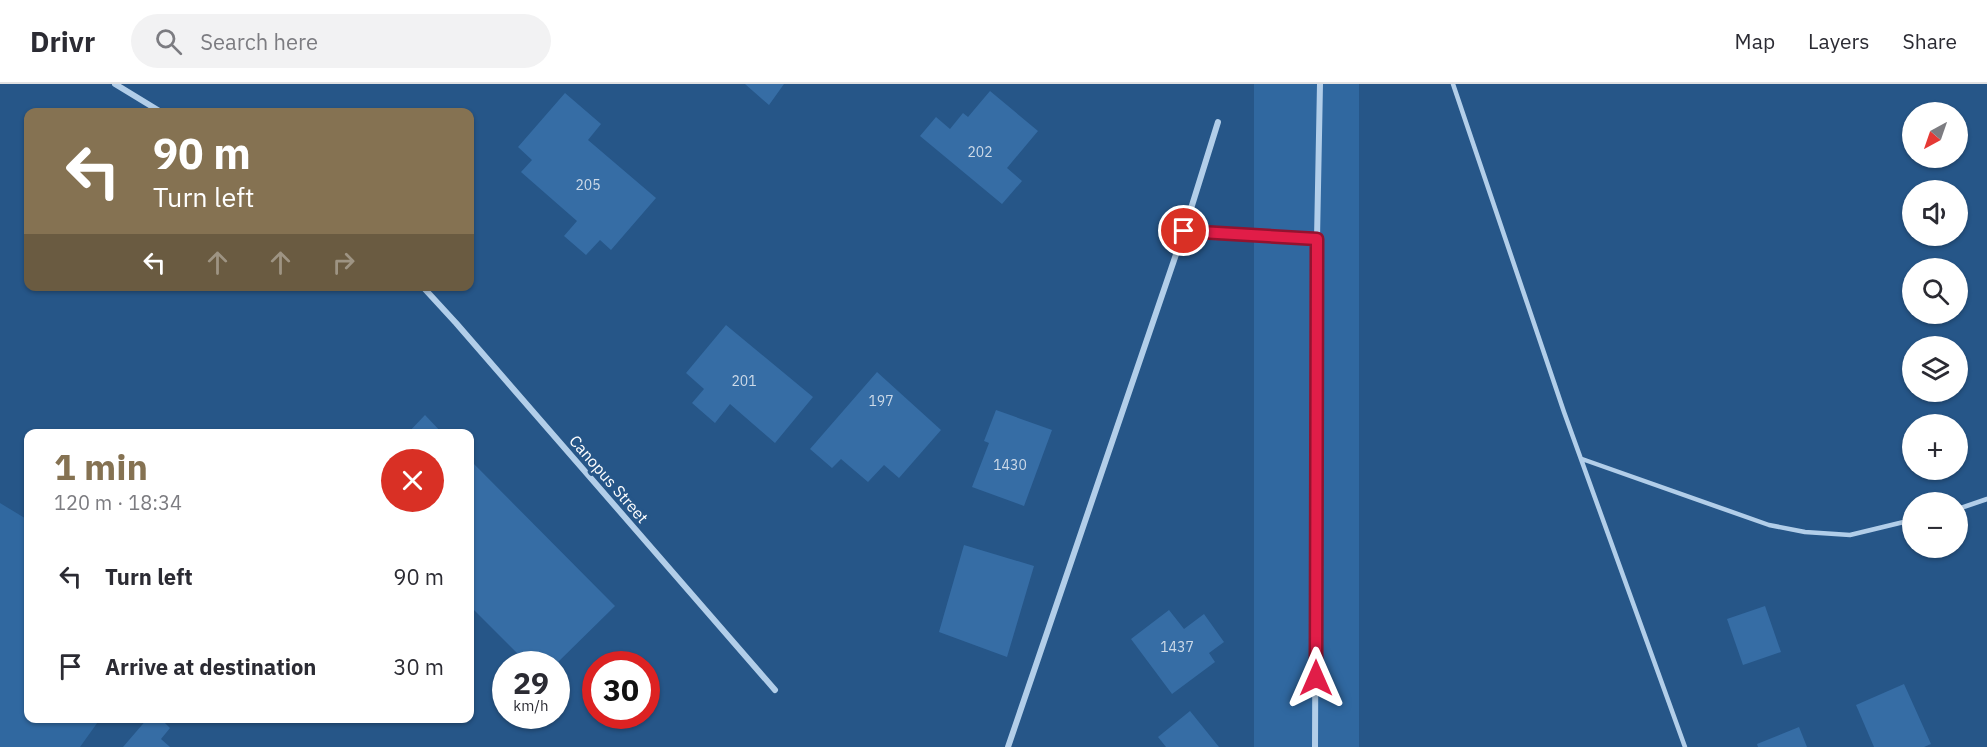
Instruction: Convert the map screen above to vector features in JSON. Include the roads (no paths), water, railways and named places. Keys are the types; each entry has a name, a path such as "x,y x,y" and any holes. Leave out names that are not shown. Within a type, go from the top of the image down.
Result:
{"street":[{"path":"115,84 154,108"},
{"path":"1315,747 1317,239 1320,84"},
{"path":"1008,747 1184,231 1218,122"},
{"path":"1184,231 1317,239"},
{"name":"Canopus Street","path":"427,291 775,690"}],"lane":[{"path":"1453,84 1582,459 1685,747"},
{"path":"1582,459 1769,525 1805,532 1850,535 1902,522"},
{"path":"1968,506 1987,499"}]}
